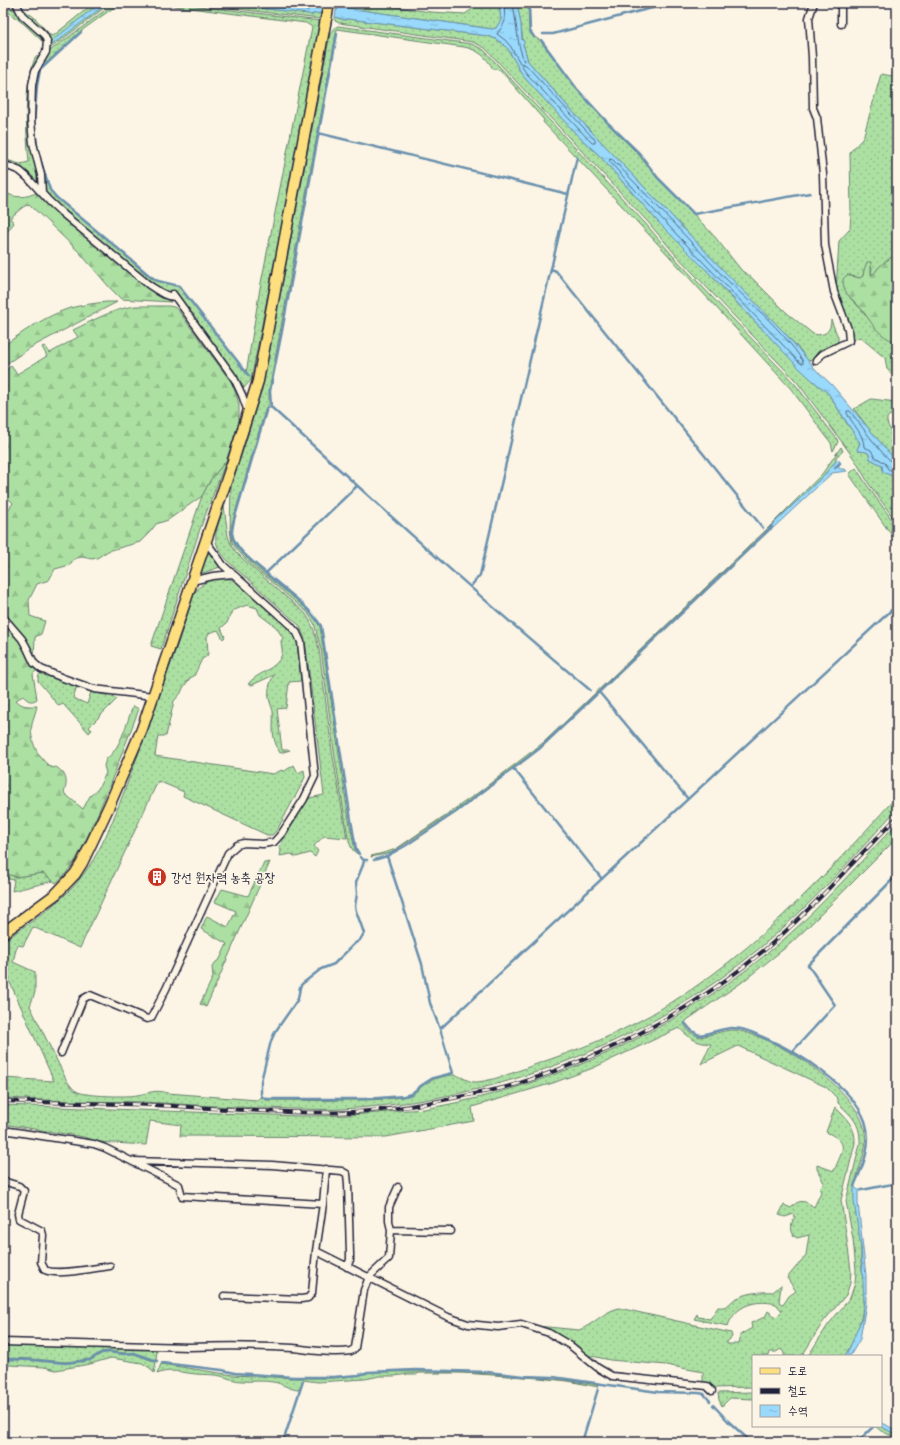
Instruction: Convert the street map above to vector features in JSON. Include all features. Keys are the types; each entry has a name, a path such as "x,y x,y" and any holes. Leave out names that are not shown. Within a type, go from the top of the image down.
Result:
{"main road":[{"path":"3,933 56,894 75,874 82,863 126,769 153,696 258,381 328,9"}],"street":[{"path":"16,3 22,15 40,31 47,41 46,52 37,66 32,85 31,120 33,143 41,175 42,193"},
{"path":"814,3 809,18 812,57 813,108 817,118 823,174 825,245 834,292 848,329 849,341 822,354 816,361"},
{"path":"841,3 841,24"},
{"path":"3,164 20,171 35,184 49,201 62,213 149,285 170,297 174,295 234,378 248,413"},
{"path":"61,1053 83,999 86,996 90,995 147,1019 151,1018 228,853 237,845 244,843 263,844 274,842 282,833 315,776 301,642 297,633 233,574 214,554 205,540"},
{"path":"192,581 213,576 233,574"},
{"path":"3,618 22,639 28,648 34,663 41,668 94,689 153,696"},
{"path":"3,1130 94,1144 105,1148 179,1185 182,1196 323,1204"},
{"path":"130,1161 272,1165 342,1171 347,1174 350,1254 350,1260 347,1267"},
{"path":"224,1296 301,1300 308,1298 312,1293 326,1169"},
{"path":"3,1181 19,1186 24,1191 18,1214 19,1219 42,1231 41,1262 45,1270 49,1272 59,1272 110,1266"},
{"path":"3,1342 293,1348 329,1351 351,1350 355,1348 364,1290 369,1277 389,1258 391,1230 389,1221 390,1207 398,1187"},
{"path":"391,1230 451,1231"},
{"path":"316,1251 448,1317 468,1324 498,1327 521,1324 549,1333 571,1346 598,1368 612,1376 707,1386 712,1391"}],"green space":[{"path":"17,3 20,3 22,8 35,18 50,35 53,36 94,3 100,3 49,44"},
{"path":"108,3 111,3 48,50 53,43"},
{"path":"115,3 120,3 81,31 39,70 33,124 38,152 50,190 56,198 149,277 159,282 178,286 249,376 246,371 260,288 312,27 306,23 151,3 174,3 320,21 301,128 251,380 244,388 239,379 173,292 169,294 163,292 143,278 71,218 45,193 34,141 32,121 33,82 38,68 47,53"},
{"path":"189,3 217,3 310,14 312,16 312,14 321,13 320,19"},
{"path":"337,3 369,3 431,12 465,14 477,3 499,3 501,20 496,28 492,29 340,7 336,11"},
{"path":"517,3 528,3 529,31 533,36 541,41 577,90 638,154 658,179 715,237 742,271 750,276 786,312 813,334 824,334 830,327 831,320 838,337 838,342 818,354 812,361 807,360 784,332 571,110 528,61 523,44"},
{"path":"3,5 15,10 27,20 38,32 45,44 24,24 3,9"},
{"path":"335,17 345,20 348,19 488,36 502,43 508,49 523,76 577,135 599,155 660,224 728,294 812,380 828,393 848,425 860,440 857,450 868,453 870,459 882,465 883,472 897,478 897,523 869,484 855,460 797,382 675,254 647,221 485,48 473,42 339,23 335,21"},
{"path":"338,26 472,44 484,50 645,223 673,256 795,384 838,442 833,451 831,443 791,389 543,122 544,120 500,70 493,69 481,54 464,47 337,29 269,391 269,405 266,407 232,522 231,531 232,538 244,555 264,574 304,606 313,615 320,627 349,820 355,850 358,854 352,849 348,837 334,751 321,649 314,623 307,612 250,564 238,551 232,543 230,530 231,486 263,384 330,34 334,28"},
{"path":"42,56 30,101 40,186 3,163 3,159 20,164 29,162 26,123 27,96 31,70 35,57"},
{"path":"897,61 897,251 894,256 882,264 871,275 872,267 864,270 863,276 860,278 847,275 851,299 865,315 895,342 897,342 897,380 887,369 885,358 860,337 853,340 836,290 839,241 850,229 850,152 863,138 881,74 892,76"},
{"path":"3,191 7,194 20,197 29,196 38,192 61,217 150,290 158,296 171,302 121,299 80,253 29,204 10,218 14,223 3,237"},
{"path":"897,251 897,342 895,342 879,332 859,306 849,296 843,285 843,279 847,275 860,278 863,276 867,262 871,262 871,275 873,274"},
{"path":"107,302 117,302 30,348 3,366 3,346 35,324 70,308"},
{"path":"135,306 169,306 177,309 232,383 239,405 239,423 226,461 211,479 202,496 168,520 156,524 140,542 108,551 97,558 77,558 73,560 70,565 55,569 49,580 37,584 29,600 30,616 45,621 41,634 35,637 34,658 26,639 3,614 3,517 13,503 9,499 3,500 3,373 11,366 17,374 47,356 42,347 45,346 50,353 78,337 73,330 111,312"},
{"path":"871,399 897,402 897,415 890,415 887,418 887,421 897,441 897,462 879,442 854,409"},
{"path":"841,447 843,451 836,457 836,461 823,476 539,748 462,806 391,853 371,857 396,849 479,792 544,742 765,531 822,474"},
{"path":"226,461 200,529 161,649 151,646 202,496 211,479"},
{"path":"856,468 895,524 897,528 897,543 849,474"},
{"path":"224,506 228,536 236,552 305,613 317,639 332,751 347,838 324,836 314,846 318,851 315,857 310,853 296,857 291,854 280,856 281,851 279,847 309,798 324,795 305,639 299,625 233,566 220,551 217,544 216,531"},
{"path":"208,551 220,567 200,574"},
{"path":"218,578 230,579 242,585 289,629 297,642 301,681 289,682 286,708 277,709 282,750 290,750 280,753 274,737 273,711 269,699 269,692 274,675 252,685 248,684 272,667 280,659 282,654 281,641 283,638 276,627 260,615 257,608 247,605 232,611 227,623 221,628 225,637 223,639 218,630 209,633 207,637 207,656 202,659 194,676 190,678 174,701 166,736 158,736 155,756 273,774 282,770 283,772 294,765 298,773 304,770 305,777 277,830 272,835 267,835 183,796 184,792 158,781 80,948 33,927 23,946 17,945 13,962 35,972 35,992 30,1006 67,1081 73,1089 78,1092 98,1095 125,1096 160,1091 168,1093 257,1100 261,1097 266,1100 378,1100 410,1095 428,1082 445,1076 455,1075 474,1082 495,1079 609,1036 652,1014 692,989 729,962 800,899 833,866 897,796 897,809 848,863 797,915 761,947 715,982 667,1013 617,1040 564,1062 510,1080 455,1094 398,1104 335,1109 258,1108 142,1102 63,1101 3,1098 3,1078 54,1081 3,967 3,944 5,940 59,901 73,887 84,874 102,845 135,763 166,679 194,594 204,583"},
{"path":"3,620 21,642 38,669 33,674 37,699 30,701 23,696 16,700 23,705 37,706 31,730 33,743 47,764 52,768 56,767 62,772 66,778 64,793 83,809 90,796 98,789 106,773 104,766 106,759 111,755 119,742 133,706 139,709 86,840 70,868 56,883 43,873 16,877 4,873 3,871"},
{"path":"43,672 77,686 73,698 87,704 91,692 117,699 89,727 92,730 89,733 63,704 59,706 38,681 39,675"},
{"path":"897,823 897,838 790,944 741,983 687,1020 684,1024 689,1031 699,1037 735,1030 752,1034 771,1042 813,1067 832,1082 848,1099 859,1116 865,1132 866,1140 856,1178 854,1196 861,1248 864,1297 861,1317 855,1337 846,1355 809,1355 828,1325 850,1298 855,1283 856,1270 853,1239 846,1201 860,1144 859,1131 855,1121 838,1103 838,1099 826,1087 738,1046 701,1064 711,1044 693,1039 679,1028 593,1068 553,1083 472,1107 474,1121 386,1137 180,1136 181,1125 150,1121 146,1145 98,1142 84,1137 3,1124 3,1105 299,1116 424,1109 474,1099 569,1069 615,1049 659,1027 702,1001 743,972 783,940 827,897"},
{"path":"270,862 206,1007 200,1004 213,977 212,967 220,959 227,944 201,929 207,916 228,927 236,911 215,902 222,889 248,896 264,863"},
{"path":"3,871 4,873 16,877 43,873 53,881 12,891 14,880 3,878"},
{"path":"835,1107 850,1123 855,1137 855,1143 841,1200 851,1271 850,1283 846,1295 823,1322 803,1355 784,1355 781,1349 776,1352 770,1352 769,1355 752,1355 752,1387 712,1388 703,1384 703,1372 666,1365 610,1360 587,1355 537,1326 579,1330 608,1312 619,1308 731,1333 732,1337 727,1344 739,1344 740,1335 752,1328 751,1323 765,1317 768,1311 776,1317 782,1311 776,1304 761,1302 747,1305 736,1313 728,1326 694,1319 697,1314 698,1317 710,1319 718,1307 726,1306 735,1299 749,1294 773,1292 781,1285 779,1302 783,1305 789,1296 796,1291 787,1278 806,1255 809,1235 797,1238 794,1236 792,1226 795,1217 794,1214 785,1217 779,1215 784,1205 791,1208 797,1203 802,1202 808,1203 814,1207 821,1192 819,1188 824,1183 817,1169 817,1165 834,1171 842,1152 842,1144 839,1140 826,1132"},
{"path":"3,1345 143,1347 157,1349 156,1360 134,1353 109,1351 101,1352 90,1359 66,1362 3,1358"},
{"path":"105,1352 134,1354 156,1362 154,1373 150,1368 142,1363 111,1358 90,1364 56,1370 44,1367 9,1365 3,1367 3,1359 66,1363 90,1360"},
{"path":"161,1364 233,1375 293,1378 334,1378 359,1375 369,1372 456,1373 419,1373 318,1382 303,1380 299,1390 273,1382 239,1381 215,1375 167,1371 157,1374"},
{"path":"469,1373 542,1378 570,1381 599,1385 598,1387 568,1381"},
{"path":"752,1392 752,1399 730,1398 722,1406 718,1393"},
{"path":"876,1427 882,1427 897,1435 897,1438 881,1431"}],"water":[{"path":"100,3 108,3 49,47 49,44 53,40"},
{"path":"217,3 297,3 311,5 311,3 314,6 322,8 321,13 312,14 312,16 309,14"},
{"path":"499,3 517,3 522,40 525,42 523,44 528,61 571,110 784,332 817,371 832,385 897,462 897,478 883,472 882,465 870,459 868,453 857,450 860,443 828,393 800,369 709,273 660,224 599,155 577,135 523,76 508,49 502,43 488,36 348,19 345,20 335,17 336,11 340,7 492,29 496,28 501,20"},
{"path":"838,459 840,462 837,465 840,469 845,469 847,471 832,473 771,530 769,528 823,476"},
{"path":"854,1186 858,1190 862,1190 858,1193 858,1203 866,1276 866,1304 860,1339 851,1355 846,1355 862,1318 864,1301 861,1247 854,1202"},
{"path":"882,1423 897,1431 897,1435 882,1427"}],"waterway":[{"path":"529,3 530,31 534,37"},
{"path":"543,34 553,34 673,3"},
{"path":"81,32 40,70 37,86 34,124 38,152 50,190 57,198 150,276 158,281 179,286 249,376"},
{"path":"337,34 270,391 271,407 469,586 590,690"},
{"path":"541,40 577,89 609,124 639,153 658,178 694,214 810,193"},
{"path":"318,133 568,194"},
{"path":"471,586 480,575 577,157"},
{"path":"551,269 556,271 763,528"},
{"path":"266,573 241,550 234,539 232,531 267,408 271,407"},
{"path":"835,468 840,463"},
{"path":"357,486 266,573 302,604 321,626 351,820 356,849 359,854"},
{"path":"688,799 599,692 772,527"},
{"path":"364,860 356,882 357,894 355,906 364,933 360,940 334,964 321,969 300,987 298,999 275,1032 271,1041 261,1081 262,1097 267,1099 366,1099 404,1096 411,1094 433,1078 453,1073 440,1029 897,605"},
{"path":"440,1029 430,1003 422,964 387,856 405,846 456,812 539,749 599,692"},
{"path":"514,769 602,879"},
{"path":"374,860 387,856"},
{"path":"360,857 367,860"},
{"path":"792,1052 835,1005 808,965 897,875"},
{"path":"685,1023 691,1030 699,1035 732,1028 754,1033 780,1045 809,1062 837,1083 849,1095 858,1108 865,1121 867,1130 868,1138 866,1155 854,1186"},
{"path":"862,1190 897,1183"},
{"path":"3,1359 66,1363 90,1360 101,1353 109,1352 124,1354 134,1353 157,1361"},
{"path":"162,1363 222,1370 235,1373 293,1377 333,1377 359,1375 368,1372 415,1370 487,1372 553,1377 658,1392 699,1393 704,1394 710,1401"},
{"path":"283,1442 303,1381"},
{"path":"582,1442 598,1389"},
{"path":"713,1405 751,1442"},
{"path":"857,1442 873,1427"}],"railway":[{"path":"3,1101 152,1105 316,1113 381,1110 414,1106 517,1084 585,1059 617,1045 680,1010 740,970 768,947 820,898 897,817"}],"place":[{"name":"강선 원자력 농축 공장","path":"157,877"}]}
